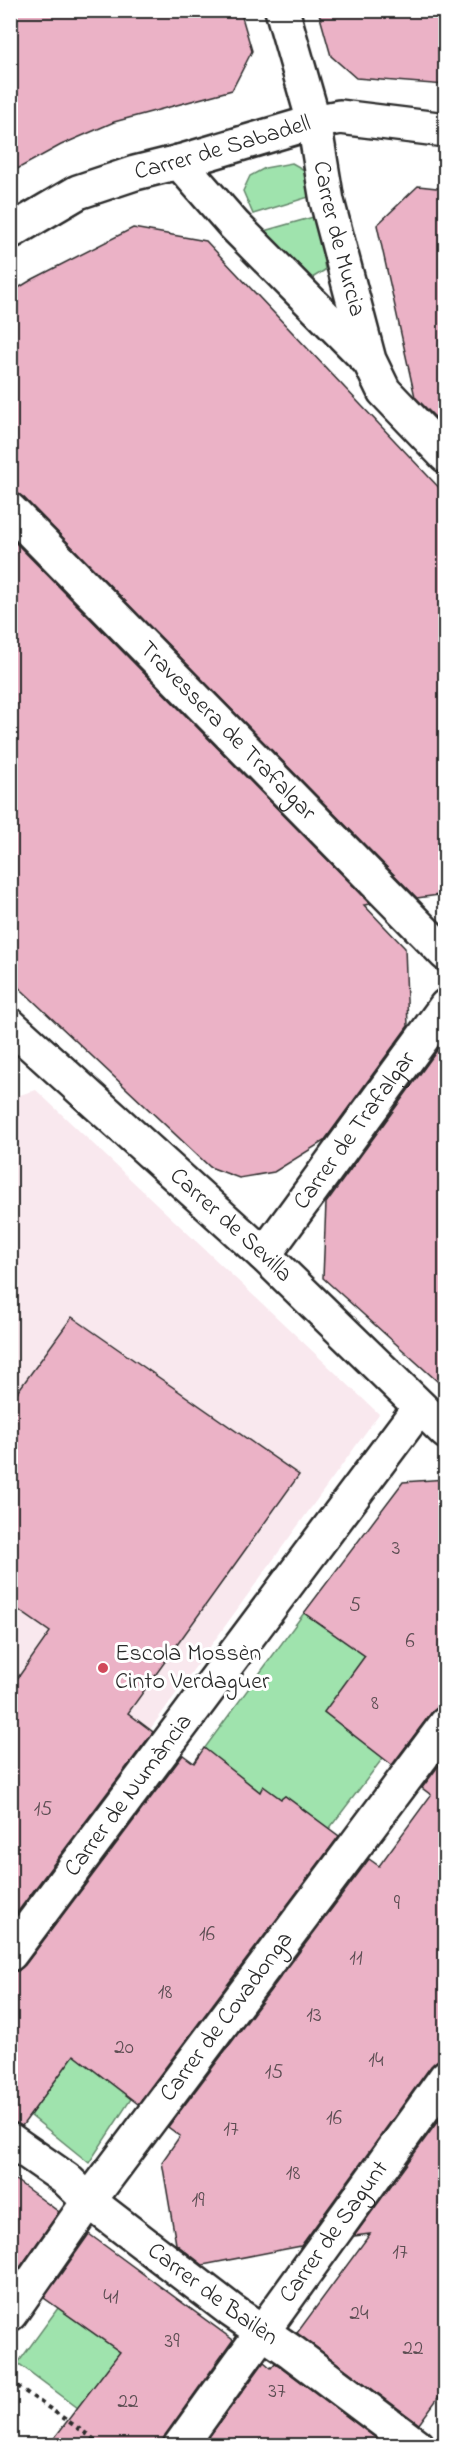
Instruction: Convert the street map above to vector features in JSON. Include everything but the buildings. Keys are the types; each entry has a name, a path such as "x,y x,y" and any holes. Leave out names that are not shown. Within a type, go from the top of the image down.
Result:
{"street":[{"name":"Carrer de Murcia","path":"282,10 314,122 327,201 369,360 384,391 446,456"},
{"name":"Carrer de Sabadell","path":"10,232 78,192 135,173 314,122 340,117 446,130"},
{"name":"Carrer de Murcia","path":"179,162 234,225 369,360"},
{"name":"Travessera de Trafalgar","path":"10,510 446,954"},
{"name":"Carrer de Trafalgar","path":"264,1255 446,1006"},
{"name":"Carrer de Sevilla","path":"10,1025 264,1255 446,1432"},
{"name":"Carrer de Numància","path":"10,1954 419,1408"},
{"name":"Carrer de Covadonga","path":"10,2314 89,2201 446,1724"},
{"name":"Carrer de Sagunt","path":"180,2445 446,2077"},
{"name":"Carrer de Bailèn","path":"10,2140 66,2179 89,2201 232,2311 417,2445"}],"path":[{"path":"10,2381 104,2445"}],"shaded area":[{"name":"Escola Mossèn Cinto Verdaguer","path":"36,1090 379,1414 11,1921 10,1098"}],"green space":[{"path":"292,163 308,172 312,196 253,214 243,191 250,176 265,168"},
{"path":"317,216 325,270 309,280 264,231"},
{"path":"304,1613 365,1656 324,1712 383,1758 329,1829 285,1796 281,1799 263,1786 260,1792 204,1749"},
{"path":"74,2055 131,2099 89,2163 30,2115"},
{"path":"58,2308 120,2352 78,2408 18,2363"}],"place":[{"name":"Escola Mossèn Cinto Verdaguer","path":"103,1668"}]}
